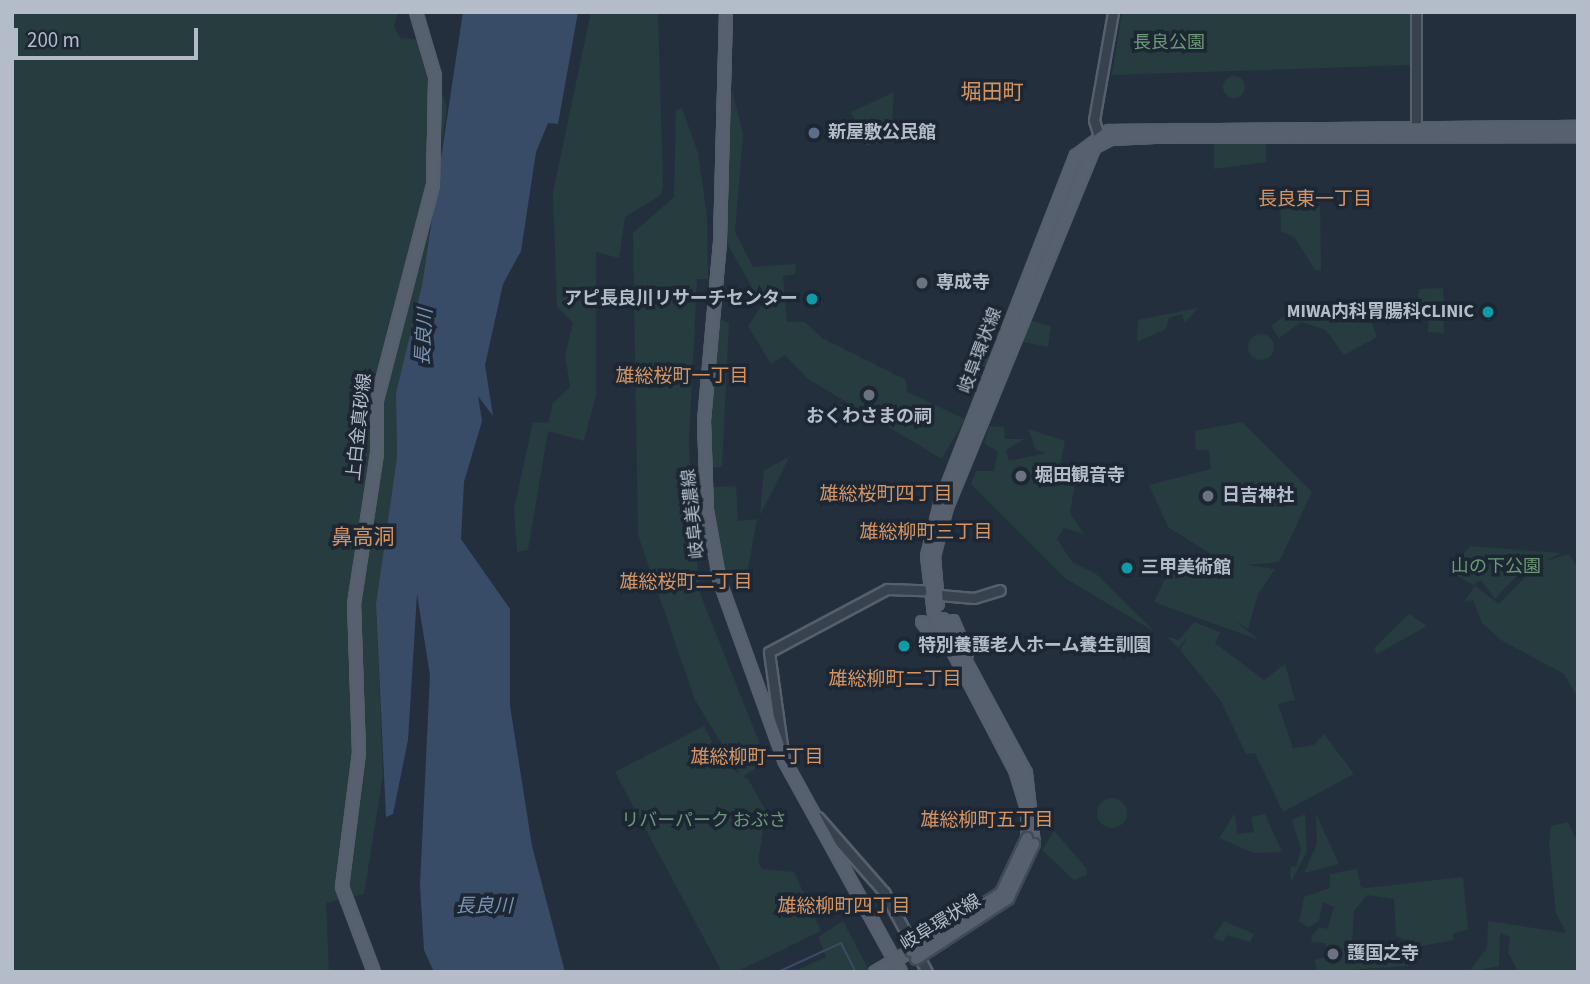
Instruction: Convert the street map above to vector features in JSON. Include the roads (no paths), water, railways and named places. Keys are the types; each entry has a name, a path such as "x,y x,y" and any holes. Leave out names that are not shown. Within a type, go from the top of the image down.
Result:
{"main road":[{"name":"上白金真砂線","path":"374,972 342,887 359,753 354,604 377,453 377,400 433,185 435,76 416,12"},
{"name":"岐阜美濃線","path":"726,12 720,242 704,420 707,510 720,582 784,760 891,969"},
{"path":"1099,139 1578,127"},
{"path":"1416,132 1578,136"},
{"name":"岐阜環状線","path":"891,969 1001,893 1030,841 1021,773 942,617 934,556 947,507 1084,160 1099,139"},
{"path":"953,621 1023,755 1021,773"},
{"path":"922,622 1021,773"}],"street":[{"path":"1099,139 1094,120 1113,12"},
{"path":"1416,12 1416,132"},
{"path":"784,760 769,652 887,589 923,590"},
{"path":"940,595 974,598 1000,590"},
{"path":"811,812 884,892 927,972"}],"water":[{"name":"長良川","path":"463,12 578,12 558,124 548,123 536,152 521,251 503,284 485,365 493,416 478,396 482,421 464,482 461,539 510,609 510,706 532,846 565,972 434,972 424,950 420,885 430,675 417,594 408,740 393,814 386,817 376,604 397,457 396,393 422,285"}],"waterway":[{"path":"778,972 841,943 856,972"}],"place":[{"name":"新屋敷公民館","path":"814,133"},
{"name":"専成寺","path":"922,283"},
{"name":"アピ長良川リサーチセンター","path":"812,299"},
{"name":"MIWA内科胃腸科CLINIC","path":"1488,312"},
{"name":"おくわさまの祠","path":"869,395"},
{"name":"堀田観音寺","path":"1021,476"},
{"name":"日吉神社","path":"1208,496"},
{"name":"三甲美術館","path":"1127,568"},
{"name":"特別養護老人ホーム養生訓園","path":"904,646"},
{"name":"護国之寺","path":"1333,954"}],"district":[{"name":"堀田町","path":"992,92"},
{"name":"長良東一丁目","path":"1315,200"},
{"name":"雄総桜町一丁目","path":"682,377"},
{"name":"雄総桜町四丁目","path":"886,495"},
{"name":"雄総柳町三丁目","path":"926,533"},
{"name":"鼻高洞","path":"363,537"},
{"name":"雄総桜町二丁目","path":"686,583"},
{"name":"雄総柳町二丁目","path":"895,680"},
{"name":"雄総柳町一丁目","path":"757,758"},
{"name":"雄総柳町五丁目","path":"987,821"},
{"name":"雄総柳町四丁目","path":"844,907"}],"park label":[{"name":"長良公園","path":"1169,43"},
{"name":"山の下公園","path":"1496,567"},
{"name":"リバーパーク おぶさ","path":"704,821"}]}
